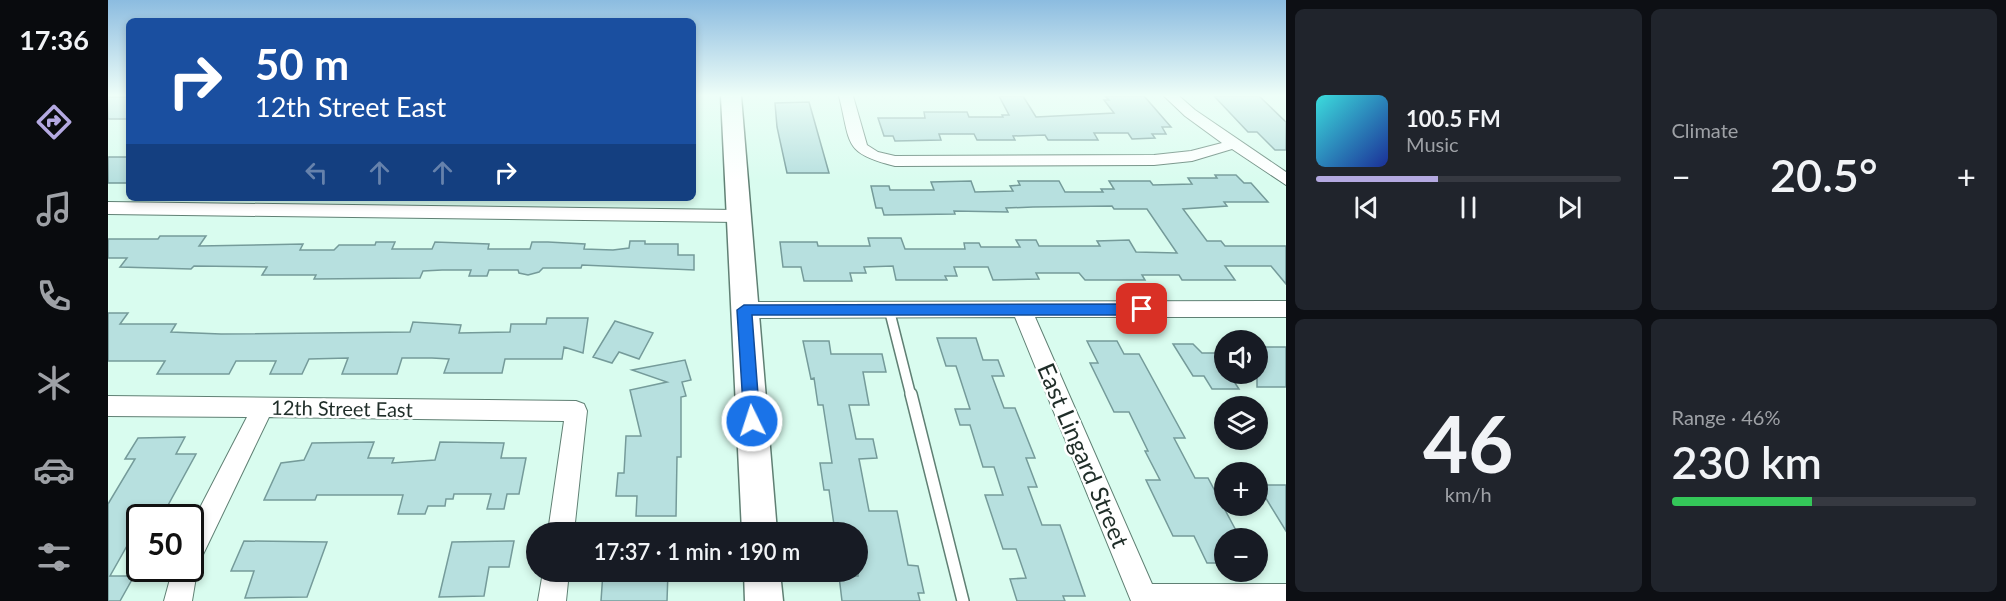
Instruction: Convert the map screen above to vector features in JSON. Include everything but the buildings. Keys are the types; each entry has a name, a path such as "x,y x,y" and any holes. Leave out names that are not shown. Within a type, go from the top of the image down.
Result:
{"main road":[{"path":"732,124 759,522"},
{"path":"763,582 764,601"}],"street":[{"path":"854,124 860,147 872,155 895,161 1154,159 1192,156 1234,144"},
{"path":"1206,124 1286,180"},
{"path":"108,208 737,216"},
{"path":"744,310 1286,309"},
{"name":"East Lingard Street","path":"1022,310 1144,600"},
{"name":"12th Street East","path":"108,406 576,411 562,522"},
{"path":"204,527 263,407"},
{"path":"178,601 183,582"},
{"path":"552,601 555,582"},
{"path":"1144,600 1286,598"}],"lane":[{"path":"890,309 963,601"}],"route":[{"path":"752,421 744,310 1142,309"}]}
